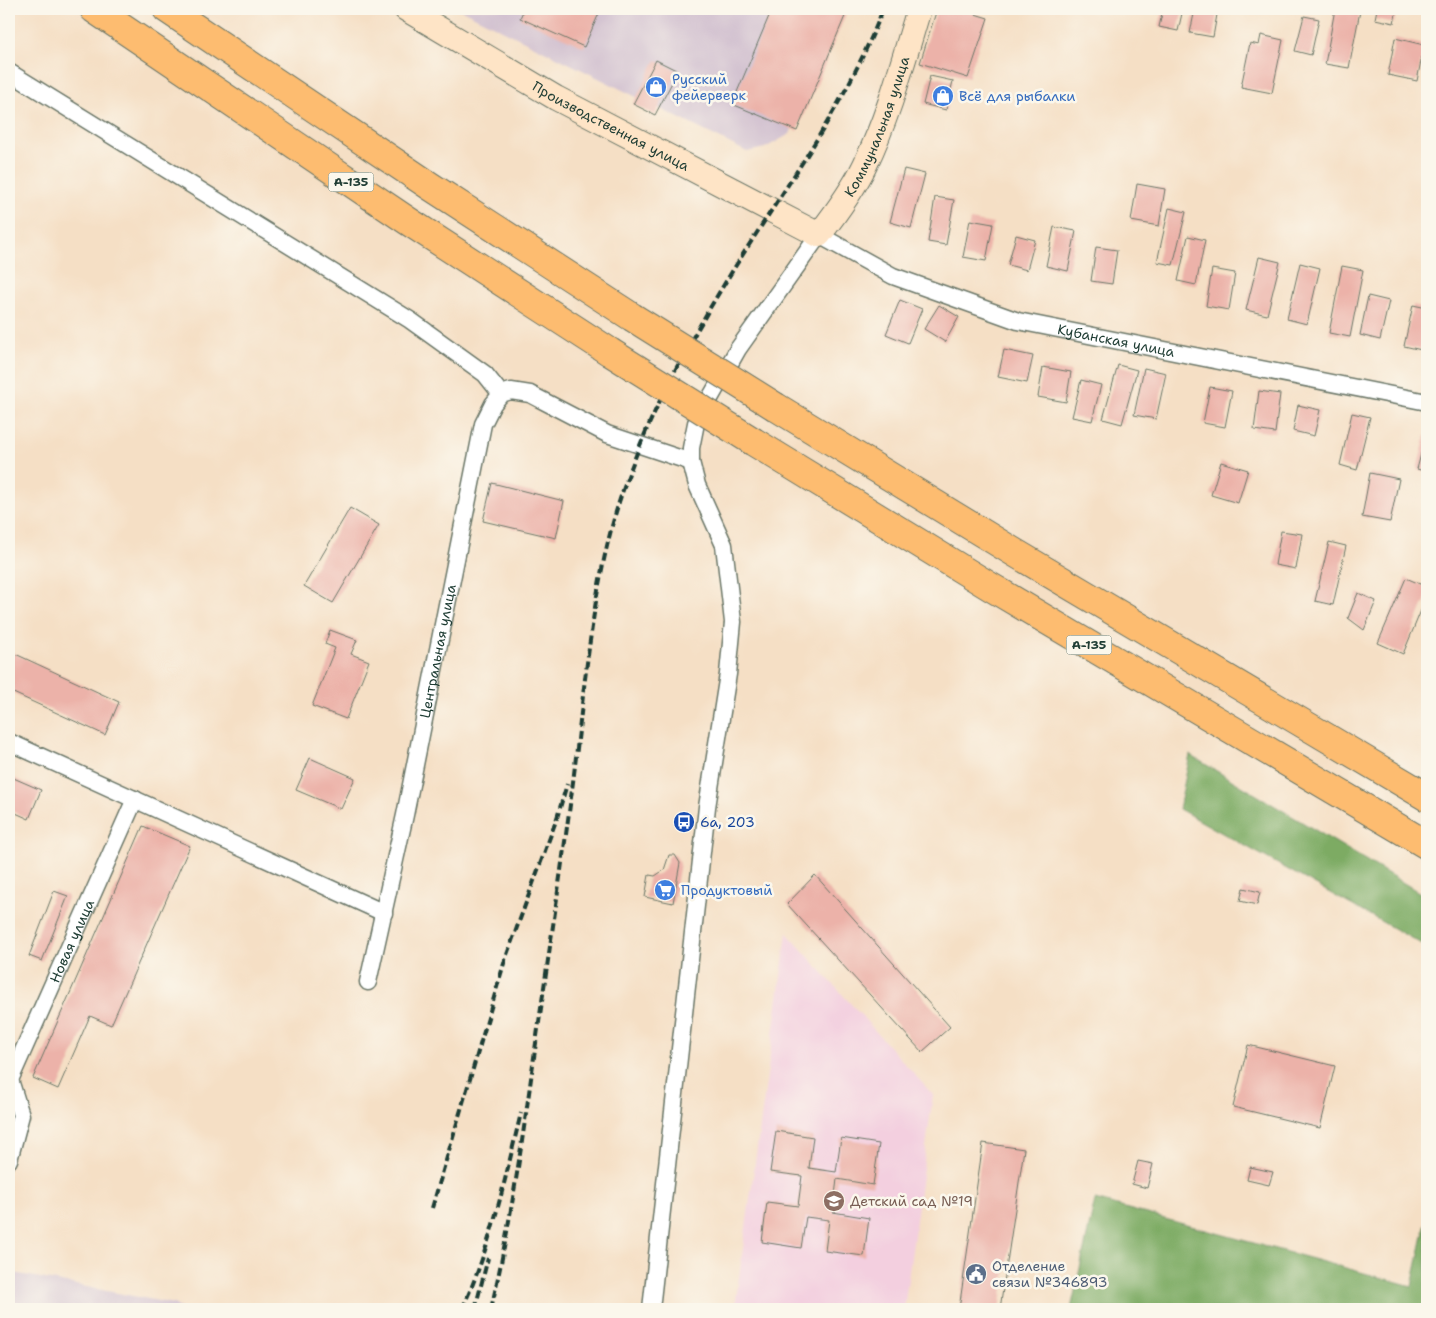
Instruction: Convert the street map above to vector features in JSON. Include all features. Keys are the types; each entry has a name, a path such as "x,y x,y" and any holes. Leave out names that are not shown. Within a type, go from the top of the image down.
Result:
{"highway":[{"name":"А-135","path":"94,9 408,221 610,352 991,587 1427,845"},
{"path":"167,9 430,186 632,317 1012,551 1427,797"}],"street":[{"name":"Производственная улица","path":"406,9 556,98 819,235"},
{"name":"Коммунальная улица","path":"819,235 865,166 888,108 918,9"},
{"path":"9,72 410,320 484,374 500,394 511,391 530,394 607,434 691,462"},
{"name":"Кубанская улица","path":"819,235 893,276 1018,321 1427,402"},
{"path":"651,1309 707,807 728,674 733,622 724,546 697,485 691,462 691,448 696,423 738,349 819,235"},
{"name":"Центральная улица","path":"368,982 405,815 483,424 492,404 500,394"},
{"path":"9,742 384,913"},
{"name":"Новая улица","path":"10,1080 135,800"},
{"path":"9,1160 21,1115 10,1080"}],"shaded area":[{"path":"460,9 841,9 790,134 765,148 747,152"},
{"name":"Детский сад №19","path":"787,933 933,1095 904,1309 756,1309 735,1306"},
{"path":"9,1272 174,1304 182,1309 9,1309"}],"green space":[{"path":"1190,755 1427,897 1427,947 1179,809"},
{"path":"1095,1200 1412,1286 1427,1217 1427,1309 1071,1309"}],"building":[{"path":"524,9 601,9 584,47 520,18"},
{"path":"772,9 848,9 797,131 732,104"},
{"path":"937,9 959,9 988,18 968,78 920,63"},
{"path":"1163,9 1183,9 1178,31 1159,27"},
{"path":"1195,9 1218,9 1213,37 1190,33"},
{"path":"1335,9 1360,11 1349,68 1325,64"},
{"path":"1377,9 1397,9 1394,23 1375,19"},
{"path":"1304,16 1319,19 1311,55 1295,51"},
{"path":"1261,35 1283,40 1272,93 1241,87 1250,43 1259,45"},
{"path":"1395,38 1424,45 1417,81 1388,75"},
{"name":"Русский фейерверк","path":"656,60 678,71 655,115 633,104"},
{"path":"930,76 953,81 946,110 923,104"},
{"path":"904,169 925,174 911,228 890,222"},
{"path":"1137,184 1165,189 1159,226 1131,221"},
{"path":"935,197 954,200 946,245 928,242"},
{"path":"1169,208 1186,212 1173,265 1157,262"},
{"path":"970,220 993,224 986,261 963,257"},
{"path":"1054,227 1076,231 1068,271 1046,266"},
{"path":"1016,235 1035,240 1027,270 1008,265"},
{"path":"1188,236 1205,240 1196,285 1178,281"},
{"path":"1096,247 1117,250 1112,284 1091,281"},
{"path":"1259,257 1280,262 1267,315 1246,310"},
{"path":"1300,263 1320,268 1307,324 1287,319"},
{"path":"1342,266 1363,270 1350,337 1329,333"},
{"path":"1212,269 1235,273 1229,310 1206,306"},
{"path":"1368,296 1389,301 1380,340 1360,335"},
{"path":"900,300 922,309 908,343 886,334"},
{"path":"939,305 959,317 945,342 924,329"},
{"path":"1413,305 1427,308 1426,351 1404,346"},
{"path":"1004,350 1033,356 1027,383 998,377"},
{"path":"1118,365 1137,370 1122,424 1103,419"},
{"path":"1043,367 1071,372 1066,402 1038,397"},
{"path":"1144,368 1166,373 1156,419 1134,415"},
{"path":"1081,380 1101,385 1092,421 1072,417"},
{"path":"1210,387 1232,391 1225,427 1203,423"},
{"path":"1259,391 1280,394 1275,433 1254,430"},
{"path":"1298,405 1320,410 1314,436 1293,431"},
{"path":"1352,413 1370,417 1357,470 1340,465"},
{"path":"1427,432 1427,472 1417,469"},
{"path":"1221,462 1248,470 1238,503 1211,495"},
{"path":"1370,473 1399,479 1390,522 1362,517"},
{"path":"492,483 564,501 556,538 483,521"},
{"path":"350,508 379,525 333,603 304,586"},
{"path":"1281,531 1302,534 1296,569 1275,565"},
{"path":"1329,542 1346,546 1333,605 1315,601"},
{"path":"1406,578 1427,587 1427,596 1403,654 1378,643"},
{"path":"1358,593 1376,601 1364,630 1348,618"},
{"path":"330,630 357,640 351,654 369,661 346,719 312,706 335,648 325,644"},
{"path":"9,651 119,702 105,735 9,691"},
{"path":"310,758 355,778 341,809 296,790"},
{"path":"9,776 41,790 29,819 9,810"},
{"path":"143,826 190,846 111,1025 90,1016 58,1089 33,1078"},
{"path":"669,855 675,855 680,863 673,903 645,897 649,875 655,876 664,870"},
{"path":"815,875 950,1027 922,1052 787,904"},
{"path":"1243,888 1260,892 1257,905 1240,901"},
{"path":"54,891 68,896 42,961 29,956"},
{"path":"1248,1045 1335,1066 1320,1128 1233,1107"},
{"path":"776,1131 813,1137 809,1168 836,1172 841,1138 879,1144 873,1185 837,1179 833,1212 869,1218 864,1256 825,1251 829,1220 806,1217 801,1248 762,1242 767,1202 798,1206 802,1176 770,1172"},
{"path":"983,1143 1024,1149 1000,1309 959,1309"},
{"path":"1138,1161 1153,1164 1147,1188 1132,1184"},
{"path":"1250,1167 1273,1172 1269,1185 1247,1180"}],"railway":[{"path":"491,1309 505,1241 522,1139 569,814 595,604 619,502 636,455 678,364 726,281 823,130 865,51 883,9"},
{"path":"432,1208 505,960 557,818 567,784"},
{"path":"462,1309 489,1237 521,1113"},
{"path":"475,1309 488,1258"}],"place":[{"name":"Русский фейерверк","path":"656,87"},
{"name":"Всё для рыбалки","path":"943,96"},
{"name":"6a, 203","path":"684,822"},
{"name":"Продуктовый","path":"665,890"},
{"name":"Детский сад №19","path":"834,1201"},
{"name":"Отделение связи №346893","path":"976,1274"}]}
